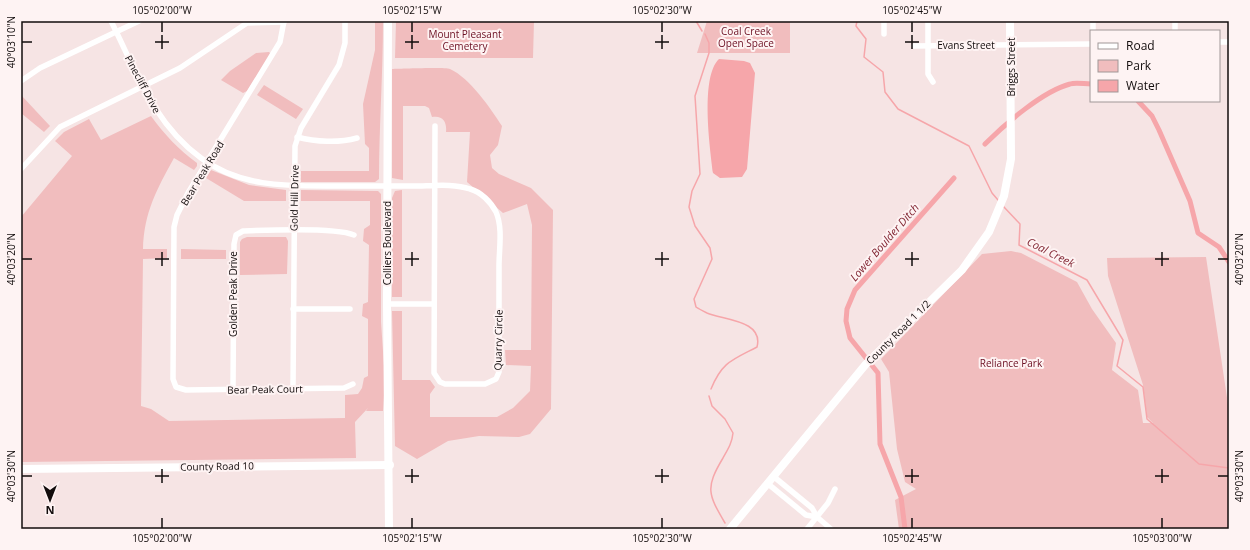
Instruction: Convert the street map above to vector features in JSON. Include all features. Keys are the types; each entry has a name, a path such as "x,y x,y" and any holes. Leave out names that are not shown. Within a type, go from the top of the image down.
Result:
{"street":[{"name":"Pinecliff Drive","path":"111,21 142,86 168,127 179,140 207,162 238,177 262,184 294,186 387,186"},
{"path":"21,81 40,68 139,21"},
{"path":"21,169 60,127 180,68 247,23 284,21"},
{"name":"Bear Peak Road","path":"176,387 173,379 174,227 188,193 280,42 284,21"},
{"name":"Gold Hill Drive","path":"293,388 295,146 297,137 310,112 339,65 345,43 345,21"},
{"name":"Colliers Boulevard","path":"388,21 387,304 390,465 389,529"},
{"path":"884,21 884,34"},
{"path":"928,21 928,74 933,82"},
{"name":"Briggs Street","path":"1010,21 1011,113"},
{"name":"Evans Street","path":"914,46 1090,44"},
{"name":"County Road 1 1/2","path":"730,529 869,361 962,270 978,249 992,226 1004,196 1011,159 1011,113"},
{"path":"435,126 435,186"},
{"path":"297,137 315,141 347,141 357,138"},
{"name":"Quarry Circle","path":"387,186 435,186 457,186 471,189 485,198 495,211 498,219 499,372 496,379 485,384 445,384 436,378 434,373 435,186"},
{"name":"Golden Peak Drive","path":"233,389 234,238 238,233 243,231 294,231"},
{"path":"294,231 346,231 354,235"},
{"path":"387,304 434,304"},
{"path":"293,309 350,309"},
{"name":"Bear Peak Court","path":"176,387 186,390 344,388 353,384"},
{"name":"County Road 10","path":"21,469 390,465"},
{"path":"773,476 812,508 817,517 831,529"},
{"path":"767,483 806,515 817,517"},
{"path":"807,529 828,504 835,489"}],"green space":[{"path":"375,21 383,21 379,179 375,182 301,182 301,171 369,171 369,148 365,144 363,104 375,50"},
{"name":"Mount Pleasant Cemetery","path":"396,21 534,21 533,58 395,58"},
{"name":"Coal Creek Open Space","path":"707,21 790,21 790,53 697,53"},
{"path":"269,52 271,54 247,91 243,93 221,80 230,71 256,53"},
{"path":"446,68 458,73 465,79 479,94 502,126 498,145 490,155 492,168 499,174 531,188 553,210 551,409 530,434 519,437 479,436 448,441 417,459 395,446 392,311 402,311 402,380 430,380 435,387 430,394 430,417 497,417 513,408 530,391 531,366 506,365 505,350 531,350 532,225 527,204 503,213 467,182 470,132 446,132 444,120 439,117 432,117 429,108 425,106 403,106 403,180 392,178 392,69"},
{"path":"264,85 303,109 296,119 257,95"},
{"path":"21,95 50,126 44,132 21,113"},
{"path":"151,116 172,141 197,163 197,166 194,170 174,158 152,201 146,224 143,249 167,249 167,258 143,259 141,406 151,409 169,421 345,418 345,395 358,394 362,388 364,378 368,376 368,319 362,316 363,304 368,302 369,245 363,241 364,229 370,225 370,201 301,201 301,190 378,191 381,194 381,322 385,380 383,411 366,411 368,408 355,422 356,458 21,462 21,217 72,156 55,141 64,132 89,119 101,140"},
{"path":"211,170 249,185 286,190 286,201 244,201 206,178"},
{"path":"402,190 402,297 392,297 392,198 395,191"},
{"path":"247,237 286,237 288,241 287,274 240,275 240,242 242,239"},
{"path":"181,249 226,250 226,259 181,259"},
{"name":"Reliance Park","path":"1011,251 1021,253 1077,282 1092,309 1116,343 1112,370 1138,390 1143,423 1153,423 1147,417 1143,385 1108,276 1107,258 1206,257 1229,411 1229,529 899,529 895,500 916,489 905,482 897,449 889,372 881,359 982,254"}],"water":[{"path":"719,59 744,61 750,63 755,73 747,169 742,177 720,178 713,173 709,130 708,96 713,68"}],"waterway":[{"path":"696,21 702,31"},
{"name":"Coal Creek","path":"857,21 856,26 866,39 864,57 883,72 885,92 898,109 969,146 992,193 998,200"},
{"path":"705,34 709,43 709,53 695,96 700,174 692,191 689,207 695,226 710,248 712,259 694,299 697,308 707,313 741,322 754,331 758,338 757,347 734,359 724,367 719,373 711,389"},
{"name":"Lower Boulder Ditch","path":"985,144 1025,109 1048,94 1072,83 1090,84"},
{"name":"Lower Boulder Ditch","path":"1139,102 1152,116 1159,130 1190,201 1198,233 1219,247 1229,262"},
{"name":"Lower Boulder Ditch","path":"905,529 901,497 880,444 878,373 850,338 846,321 847,309 855,290 954,178"},
{"name":"Coal Creek","path":"1003,206 1020,224 1019,245 1087,280 1123,340 1117,366 1143,387 1147,419 1199,464 1229,468"},
{"path":"709,396 712,406 725,419 733,433 730,446 717,468 711,484 712,498 725,523"}]}
